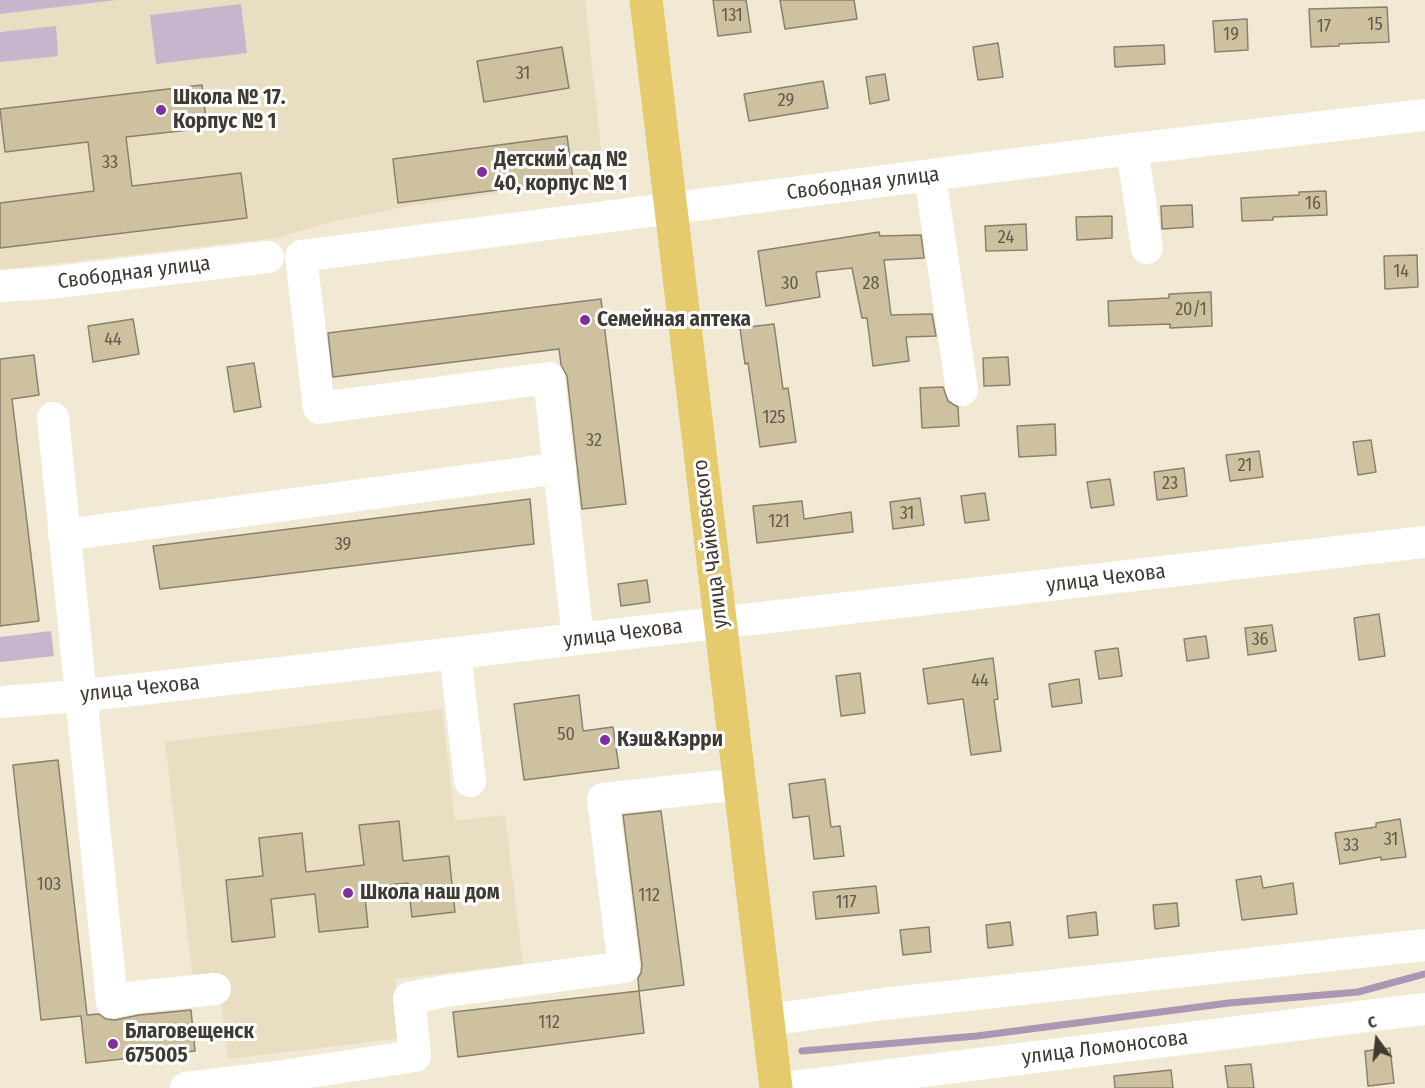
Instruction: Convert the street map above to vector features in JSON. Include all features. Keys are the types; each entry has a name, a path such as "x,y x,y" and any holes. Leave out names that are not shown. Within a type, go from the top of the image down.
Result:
{"main road":[{"name":"улица Чайковского","path":"646,0 776,1088"}],"street":[{"name":"Свободная улица","path":"560,468 549,378 319,408 302,256 1131,149 1425,115"},
{"path":"1131,149 1147,249"},
{"path":"930,176 962,390"},
{"name":"Свободная улица","path":"0,286 49,283 268,257"},
{"path":"53,418 112,1002 136,997 215,989"},
{"path":"64,535 560,468 578,639"},
{"name":"улица Чехова","path":"0,702 81,696 1425,542"},
{"path":"455,653 470,781"},
{"path":"186,1088 415,1056 409,998 624,967 603,799 740,784"},
{"path":"769,1020 883,1004 1425,945"},
{"name":"улица Ломоносова","path":"785,1088 1425,1009"}],"shaded area":[{"path":"0,0 585,0 604,178 403,207 335,221 275,238 0,270"},
{"path":"0,0 117,0 0,14"},
{"path":"241,4 247,53 156,64 150,15"},
{"path":"56,26 58,56 0,62 0,32"},
{"path":"51,631 54,656 0,662 0,637"},
{"name":"Школа наш дом","path":"442,709 455,821 505,815 523,964 395,979 402,1038 228,1059 219,986 194,988 165,742"}],"building":[{"path":"713,0 746,0 751,32 718,36"},
{"path":"780,0 854,0 857,19 785,29"},
{"path":"1387,7 1389,42 1311,47 1309,9"},
{"path":"1247,19 1248,50 1215,52 1213,21"},
{"path":"998,43 1003,77 978,80 973,47"},
{"path":"1164,45 1165,64 1115,67 1114,47"},
{"path":"562,47 569,88 484,102 477,61"},
{"path":"885,74 889,100 870,104 866,77"},
{"path":"823,81 828,108 749,121 744,94"},
{"path":"202,85 207,128 126,137 132,186 241,173 247,218 0,248 0,203 94,191 88,142 5,152 0,109"},
{"path":"567,136 573,180 398,203 393,159"},
{"path":"1326,191 1327,215 1273,217 1273,220 1242,221 1241,198"},
{"path":"1192,205 1193,227 1162,229 1161,206"},
{"path":"1112,216 1112,238 1077,240 1076,217"},
{"path":"1026,224 1027,250 986,251 985,226"},
{"path":"879,232 880,236 921,235 924,258 884,260 891,315 932,314 936,336 906,337 909,361 873,366 867,318 862,318 852,268 816,272 820,297 766,306 758,251"},
{"path":"1417,255 1418,287 1385,289 1384,256"},
{"path":"1211,292 1212,326 1170,328 1170,324 1109,326 1108,301 1169,298 1169,294"},
{"path":"601,299 626,504 582,509 567,376 561,365 559,349 333,377 328,333"},
{"path":"133,319 139,354 93,362 88,326"},
{"path":"774,324 783,389 788,388 796,442 760,447 748,363 745,364 740,328"},
{"path":"34,355 39,395 12,399 39,621 0,626 0,359"},
{"path":"1008,357 1010,385 984,386 983,358"},
{"path":"254,363 261,407 234,412 227,367"},
{"path":"943,387 948,401 958,407 959,426 922,428 920,388"},
{"path":"1055,424 1056,455 1019,457 1017,426"},
{"path":"1371,440 1376,472 1358,475 1353,442"},
{"path":"1259,451 1263,477 1230,481 1226,455"},
{"path":"1184,468 1187,496 1157,500 1154,472"},
{"path":"1110,479 1114,505 1091,508 1087,482"},
{"path":"985,493 989,520 965,523 961,496"},
{"path":"920,498 924,525 893,529 890,502"},
{"path":"530,499 534,544 160,589 153,546"},
{"path":"802,501 804,519 851,512 853,532 757,543 753,506"},
{"path":"647,580 650,602 621,606 618,584"},
{"path":"1379,614 1385,656 1359,660 1354,618"},
{"path":"1272,625 1276,651 1248,655 1245,628"},
{"path":"1206,636 1209,658 1187,661 1184,639"},
{"path":"1118,648 1122,676 1099,679 1095,651"},
{"path":"993,658 998,699 994,700 1001,751 971,755 963,699 928,704 923,669"},
{"path":"860,673 865,713 841,716 836,676"},
{"path":"1079,679 1082,703 1052,707 1049,684"},
{"path":"579,695 583,731 613,727 619,768 524,780 514,704"},
{"path":"58,760 87,1015 99,1014 106,1019 115,1020 139,1015 191,1010 195,1051 86,1063 81,1016 41,1020 13,765"},
{"path":"825,779 831,827 840,826 844,856 814,859 809,816 793,818 789,784"},
{"path":"661,811 684,985 639,991 638,978 642,965 623,815"},
{"path":"1400,819 1406,857 1381,860 1381,857 1340,864 1335,833 1376,827 1376,823"},
{"path":"399,821 403,861 449,856 455,912 412,917 408,883 364,887 368,927 319,932 315,894 271,899 275,937 232,942 226,880 263,876 259,838 302,833 306,872 364,865 359,825"},
{"path":"1261,876 1263,888 1293,883 1297,914 1242,920 1236,880"},
{"path":"876,886 879,913 816,919 813,892"},
{"path":"1177,903 1179,926 1155,929 1153,905"},
{"path":"1096,912 1098,935 1069,938 1067,916"},
{"path":"1010,922 1013,945 988,948 986,925"},
{"path":"929,927 931,952 903,955 900,930"},
{"path":"639,991 644,1033 458,1057 453,1012"},
{"path":"1390,1048 1394,1083 1368,1086 1365,1051"},
{"path":"1251,1064 1254,1088 1228,1088 1225,1066"},
{"path":"1171,1070 1173,1088 1115,1088 1114,1076"}],"waterway":[{"path":"802,1051 977,1036 1229,1003 1358,992 1425,974"}],"place":[{"name":"Школа № 17. Корпус № 1","path":"161,110"},
{"name":"Детский сад № 40, корпус № 1","path":"482,172"},
{"name":"Семейная аптека","path":"585,320"},
{"name":"Кэш&Кэрри","path":"605,740"},
{"name":"Школа наш дом","path":"348,893"},
{"name":"Благовещенск 675005","path":"113,1044"}]}
